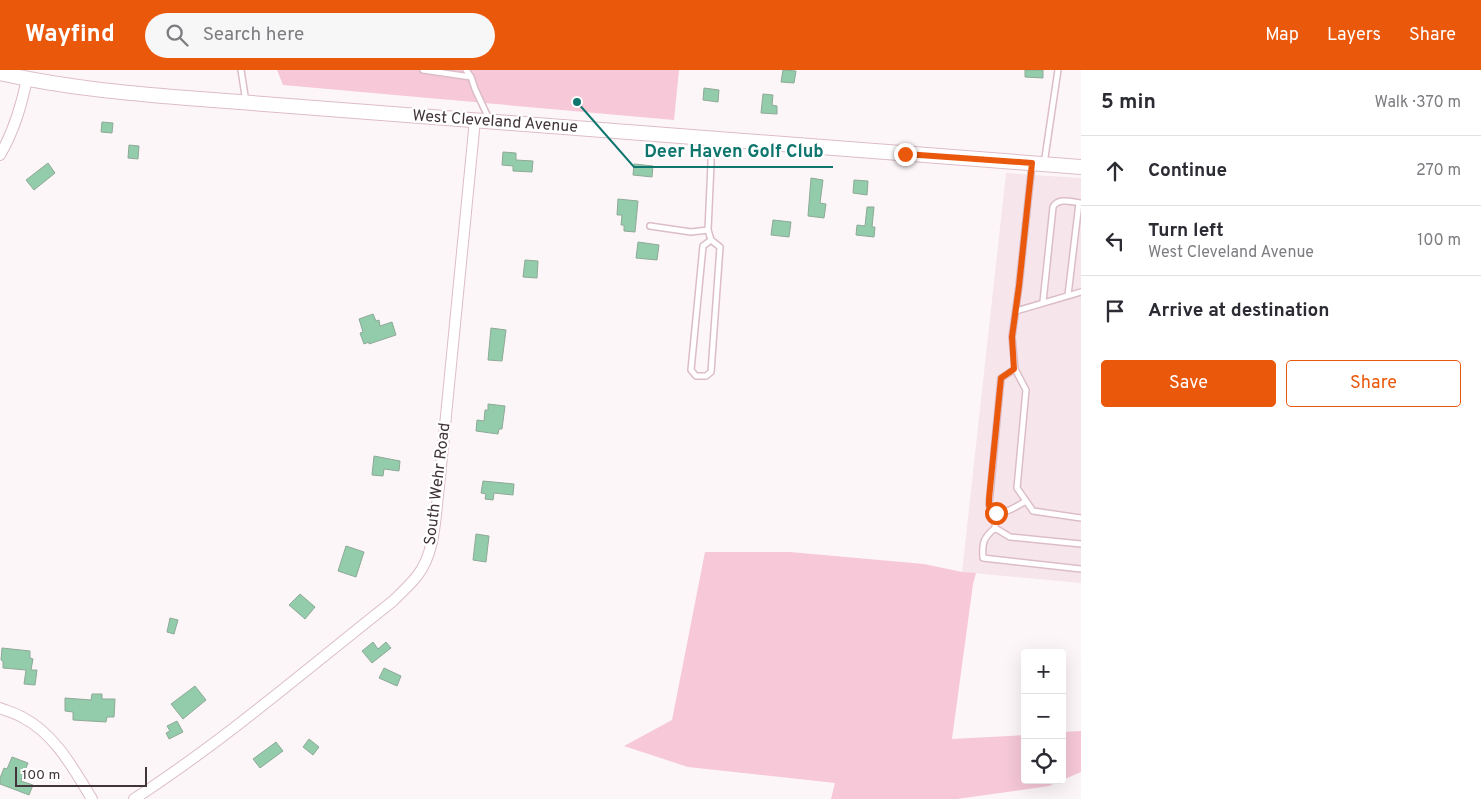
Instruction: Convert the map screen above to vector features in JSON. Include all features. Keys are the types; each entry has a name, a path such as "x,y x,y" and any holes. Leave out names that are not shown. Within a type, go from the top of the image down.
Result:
{"main road":[{"name":"West Cleveland Avenue","path":"0,73 109,92 1081,167"}],"street":[{"path":"0,155 17,121 27,79"},
{"name":"South Wehr Road","path":"134,799 246,719 393,600 406,589 426,562 433,532 439,487 475,120"},
{"path":"0,708 22,717 48,737 71,763 92,799"}],"lane":[{"path":"241,70 246,103"},
{"path":"424,70 471,77"},
{"path":"466,70 471,77 490,121"},
{"path":"1058,70 1038,164 1012,337 1014,369 1026,390 1017,488 1033,511 1081,518"},
{"path":"711,139 708,230 711,240 720,247 710,372 706,376 696,376 691,370 703,246 711,240"},
{"path":"1043,302 1053,208 1059,201 1080,203 1068,295"},
{"path":"650,226 691,232 708,230"},
{"path":"1016,311 1081,292"},
{"path":"1014,369 1001,378 989,505 991,511 996,513 1003,512 1026,501"},
{"path":"996,513 995,528 987,535 982,545 983,558 1081,569"},
{"path":"995,528 1010,537 1081,544"}],"shaded area":[{"path":"277,70 679,70 674,120 283,85"},
{"path":"1006,173 1081,178 1081,583 962,572"},
{"path":"705,552 790,552 924,564 976,573 952,739 1021,735 1021,784 1054,784 957,799 831,799 835,783 688,767 624,746 672,720"},
{"path":"1081,731 1081,772 1066,779 1066,732"}],"building":[{"path":"783,70 796,71 794,83 781,82"},
{"path":"1025,70 1043,70 1043,78 1025,77"},
{"path":"704,88 719,90 718,102 703,100"},
{"path":"763,94 773,95 772,105 777,106 777,114 761,113"},
{"path":"102,122 113,123 112,133 101,132"},
{"path":"129,145 139,146 138,159 128,158"},
{"path":"503,152 516,153 516,160 533,161 532,172 513,171 513,166 502,165"},
{"path":"48,163 55,173 34,190 26,180"},
{"path":"634,164 653,166 652,177 633,175"},
{"path":"811,178 823,180 820,203 826,204 824,218 808,216"},
{"path":"854,180 868,181 867,195 853,193"},
{"path":"618,199 638,201 635,232 624,231 624,225 621,225 622,215 617,215"},
{"path":"867,207 874,207 872,227 875,227 874,237 856,235 857,225 865,226"},
{"path":"773,220 791,222 789,237 771,235"},
{"path":"638,242 659,245 657,260 636,258"},
{"path":"525,260 538,261 537,278 523,277"},
{"path":"373,314 376,321 379,320 380,326 392,322 396,335 364,344 360,333 363,332 359,319"},
{"path":"491,328 506,330 502,361 488,360"},
{"path":"488,404 505,406 502,429 499,429 498,434 476,431 477,420 484,421 485,410 488,410"},
{"path":"374,456 400,461 399,471 384,469 383,476 372,475"},
{"path":"483,481 514,484 513,495 494,493 493,500 485,499 486,494 481,493"},
{"path":"476,534 489,536 486,562 473,560"},
{"path":"346,546 364,552 356,577 338,571"},
{"path":"300,594 315,607 305,619 289,605"},
{"path":"170,618 178,620 174,634 167,632"},
{"path":"373,642 378,649 386,642 391,648 372,663 362,651"},
{"path":"2,648 30,651 30,658 33,659 31,670 37,670 35,685 24,684 26,670 3,668 3,661 1,660"},
{"path":"384,668 401,676 397,686 379,678"},
{"path":"195,686 206,700 183,719 171,704"},
{"path":"92,694 102,694 102,699 115,699 114,717 107,717 106,722 73,720 73,712 65,711 65,698 91,700"},
{"path":"177,721 183,732 169,739 166,733 170,731 167,726"},
{"path":"309,739 319,747 313,755 303,747"},
{"path":"276,742 283,751 260,768 253,759"},
{"path":"12,757 28,763 21,781 33,785 29,795 0,784 4,768 7,769"}],"place":[{"name":"Deer Haven Golf Club","path":"577,102"}],"route":[{"path":"905,154 1032,163 1012,337 1014,369 1001,378 989,499 991,511 996,513"}]}
